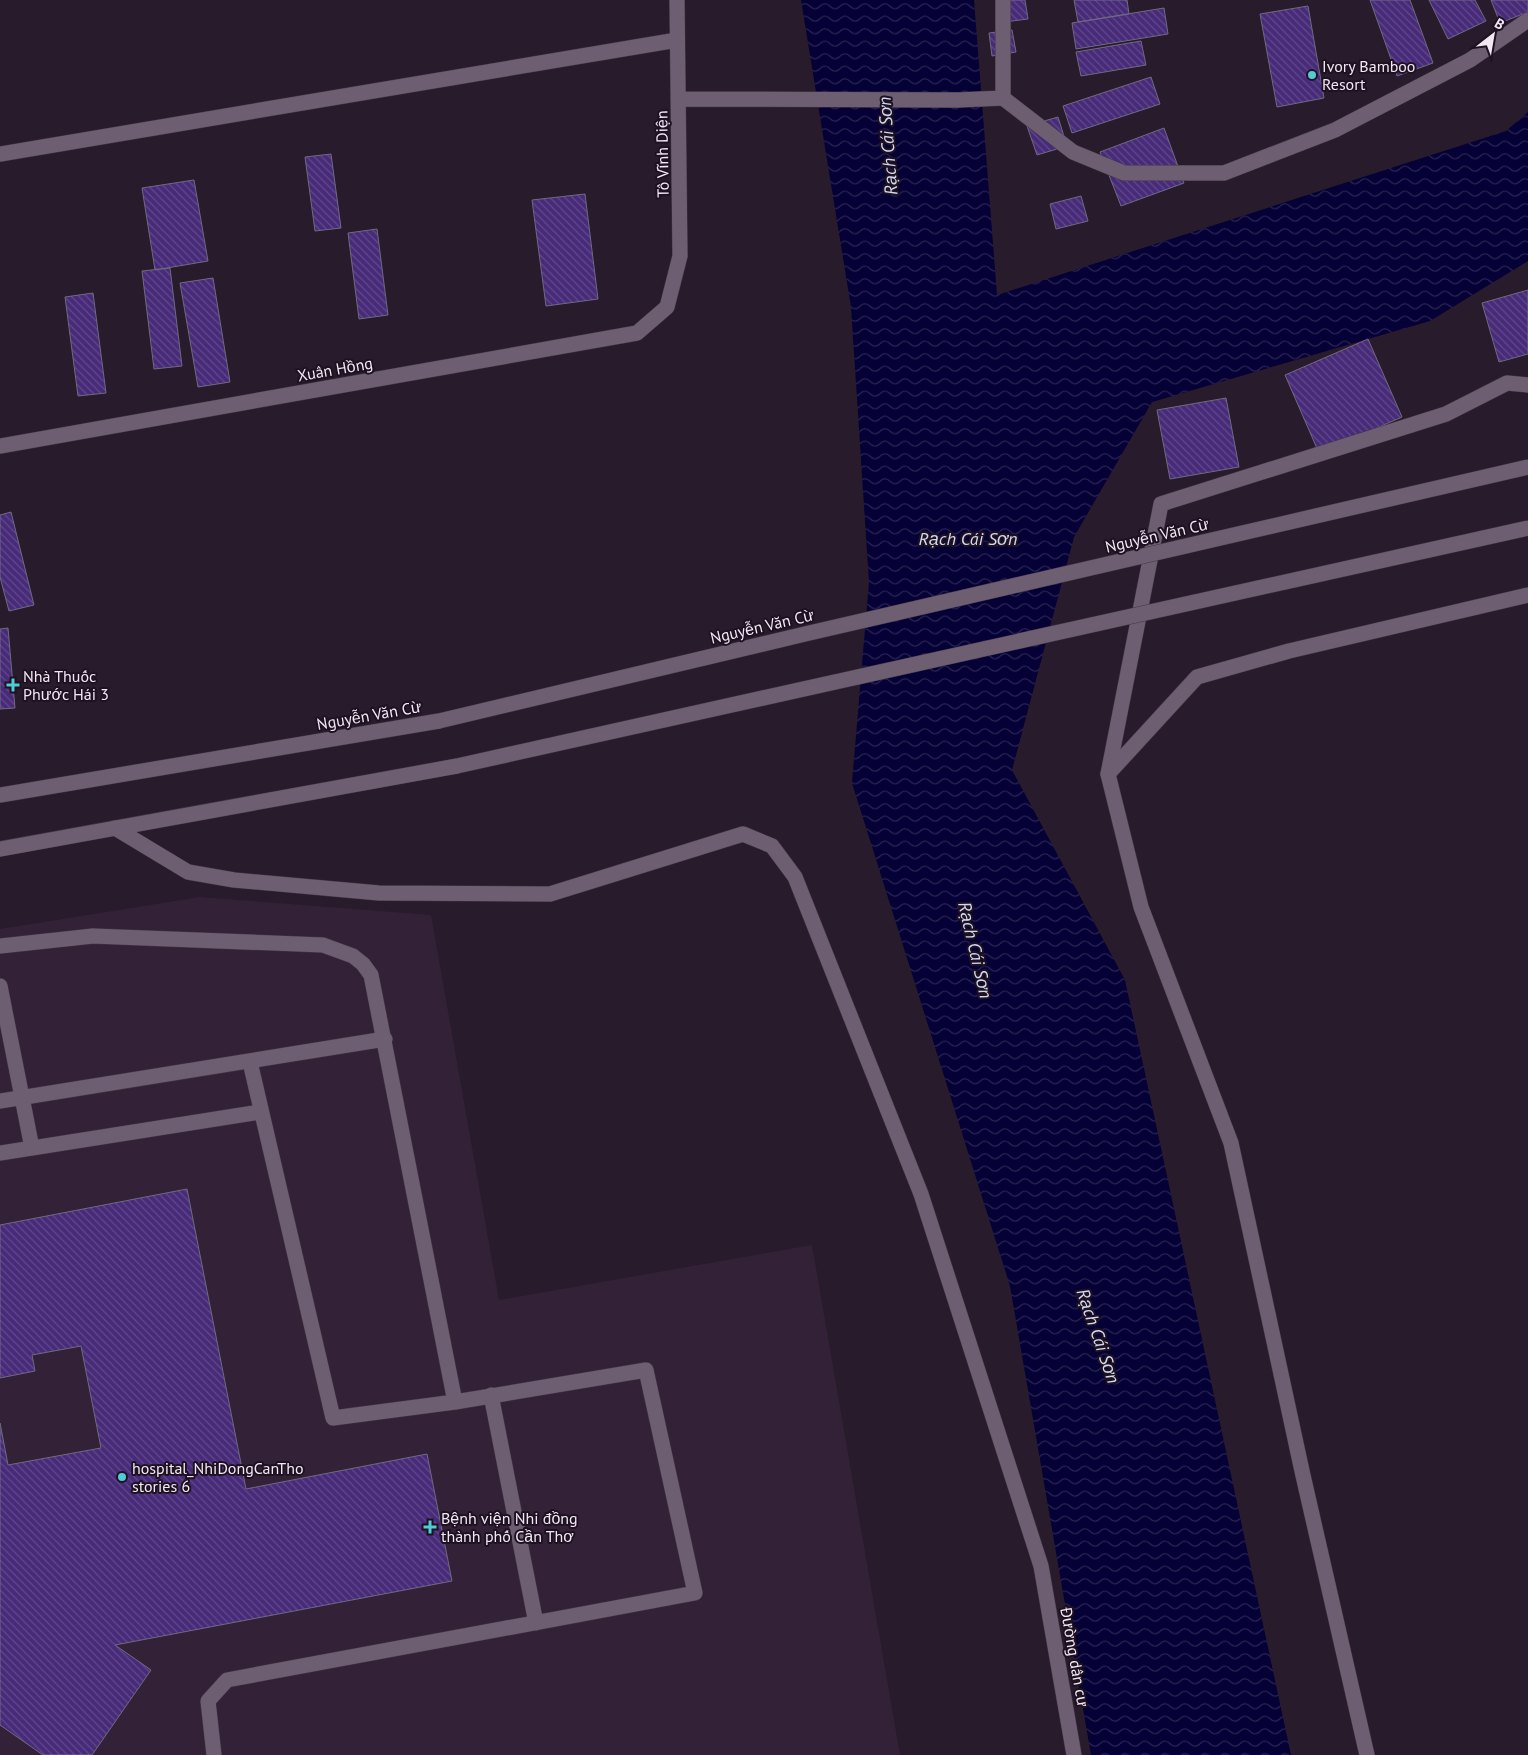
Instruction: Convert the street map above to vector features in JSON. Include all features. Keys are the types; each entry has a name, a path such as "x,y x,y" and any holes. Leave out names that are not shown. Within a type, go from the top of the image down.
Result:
{"street":[{"name":"Tô Vĩnh Diện","path":"667,307 680,256 677,0"},
{"path":"1003,0 1003,98"},
{"path":"678,100 958,100 1003,98 1072,152 1124,173 1224,173 1335,130 1470,60 1528,20"},
{"path":"0,154 677,40"},
{"name":"Xuân Hồng","path":"0,446 637,333 667,307"},
{"path":"1367,1755 1230,1144 1141,907 1108,774 1161,504 1446,414 1507,383 1528,385"},
{"name":"Nguyễn Văn Cừ","path":"0,795 439,721 1528,467"},
{"path":"0,849 457,766 1528,528"},
{"path":"1108,774 1198,677 1289,650 1528,596"},
{"name":"Đường dân cư","path":"115,828 188,872 234,880 379,893 550,894 743,834 772,846 795,877 921,1194 1042,1566 1074,1755"},
{"path":"0,946 93,936 323,945 353,956 363,964 371,975 385,1039 455,1402"},
{"path":"0,986 32,1148"},
{"path":"0,1101 385,1039"},
{"path":"214,1755 208,1701 227,1680 695,1593 646,1370 455,1402 332,1418 250,1062"},
{"path":"0,1153 260,1112"},
{"path":"491,1395 536,1623"}],"shaded area":[{"name":"Bệnh viện Nhi đồng thành phố Cần Thơ","path":"200,897 431,915 499,1300 812,1245 900,1755 0,1755 0,929"}],"water":[{"name":"Rạch Cái Sơn","path":"801,0 974,0 997,295 1506,131 1528,112 1528,261 1430,321 1152,402 1074,537 1012,770 1125,980 1291,1755 1091,1755 1010,1286 852,783 869,582 851,307"}],"building":[{"path":"1001,0 1025,0 1028,19 1004,22"},
{"path":"1074,0 1127,0 1129,14 1078,22"},
{"path":"1370,0 1410,0 1433,63 1397,76"},
{"path":"1429,0 1475,0 1486,21 1448,39"},
{"path":"1491,0 1528,0 1528,12 1500,23"},
{"path":"1308,6 1324,98 1277,107 1260,14"},
{"path":"1164,8 1168,34 1076,49 1072,23"},
{"path":"1012,30 1016,52 992,56 989,33"},
{"path":"1141,41 1146,65 1081,76 1076,52"},
{"path":"1151,77 1160,104 1072,133 1063,106"},
{"path":"1058,117 1067,146 1037,155 1027,126"},
{"path":"1164,128 1184,183 1121,206 1100,152"},
{"path":"331,154 341,228 315,231 305,157"},
{"path":"194,180 208,261 155,270 142,188"},
{"path":"585,194 598,299 546,306 532,200"},
{"path":"1081,196 1088,221 1056,229 1050,204"},
{"path":"377,229 388,315 359,319 348,233"},
{"path":"170,268 182,366 154,369 142,271"},
{"path":"213,278 230,382 198,387 180,283"},
{"path":"1528,290 1528,354 1499,362 1482,303"},
{"path":"93,293 106,393 78,396 65,297"},
{"path":"1368,339 1402,417 1319,453 1285,375"},
{"path":"1226,398 1239,467 1170,479 1157,410"},
{"path":"11,512 34,605 9,611 0,577 0,515"},
{"path":"8,628 15,708 0,709 0,629"},
{"name":"hospital_NhiDongCanTho stories 6","path":"187,1189 246,1489 427,1454 452,1581 115,1645 151,1670 92,1755 43,1755 0,1725 0,1423 8,1465 101,1448 81,1346 32,1355 35,1371 0,1378 0,1225"}],"place":[{"name":"Ivory Bamboo Resort","path":"1312,75"},
{"name":"Nhà Thuốc Phước Hái 3","path":"13,685"},
{"name":"hospital_NhiDongCanTho stories 6","path":"122,1477"},
{"name":"Bệnh viện Nhi đồng thành phố Cần Thơ","path":"430,1527"}]}
